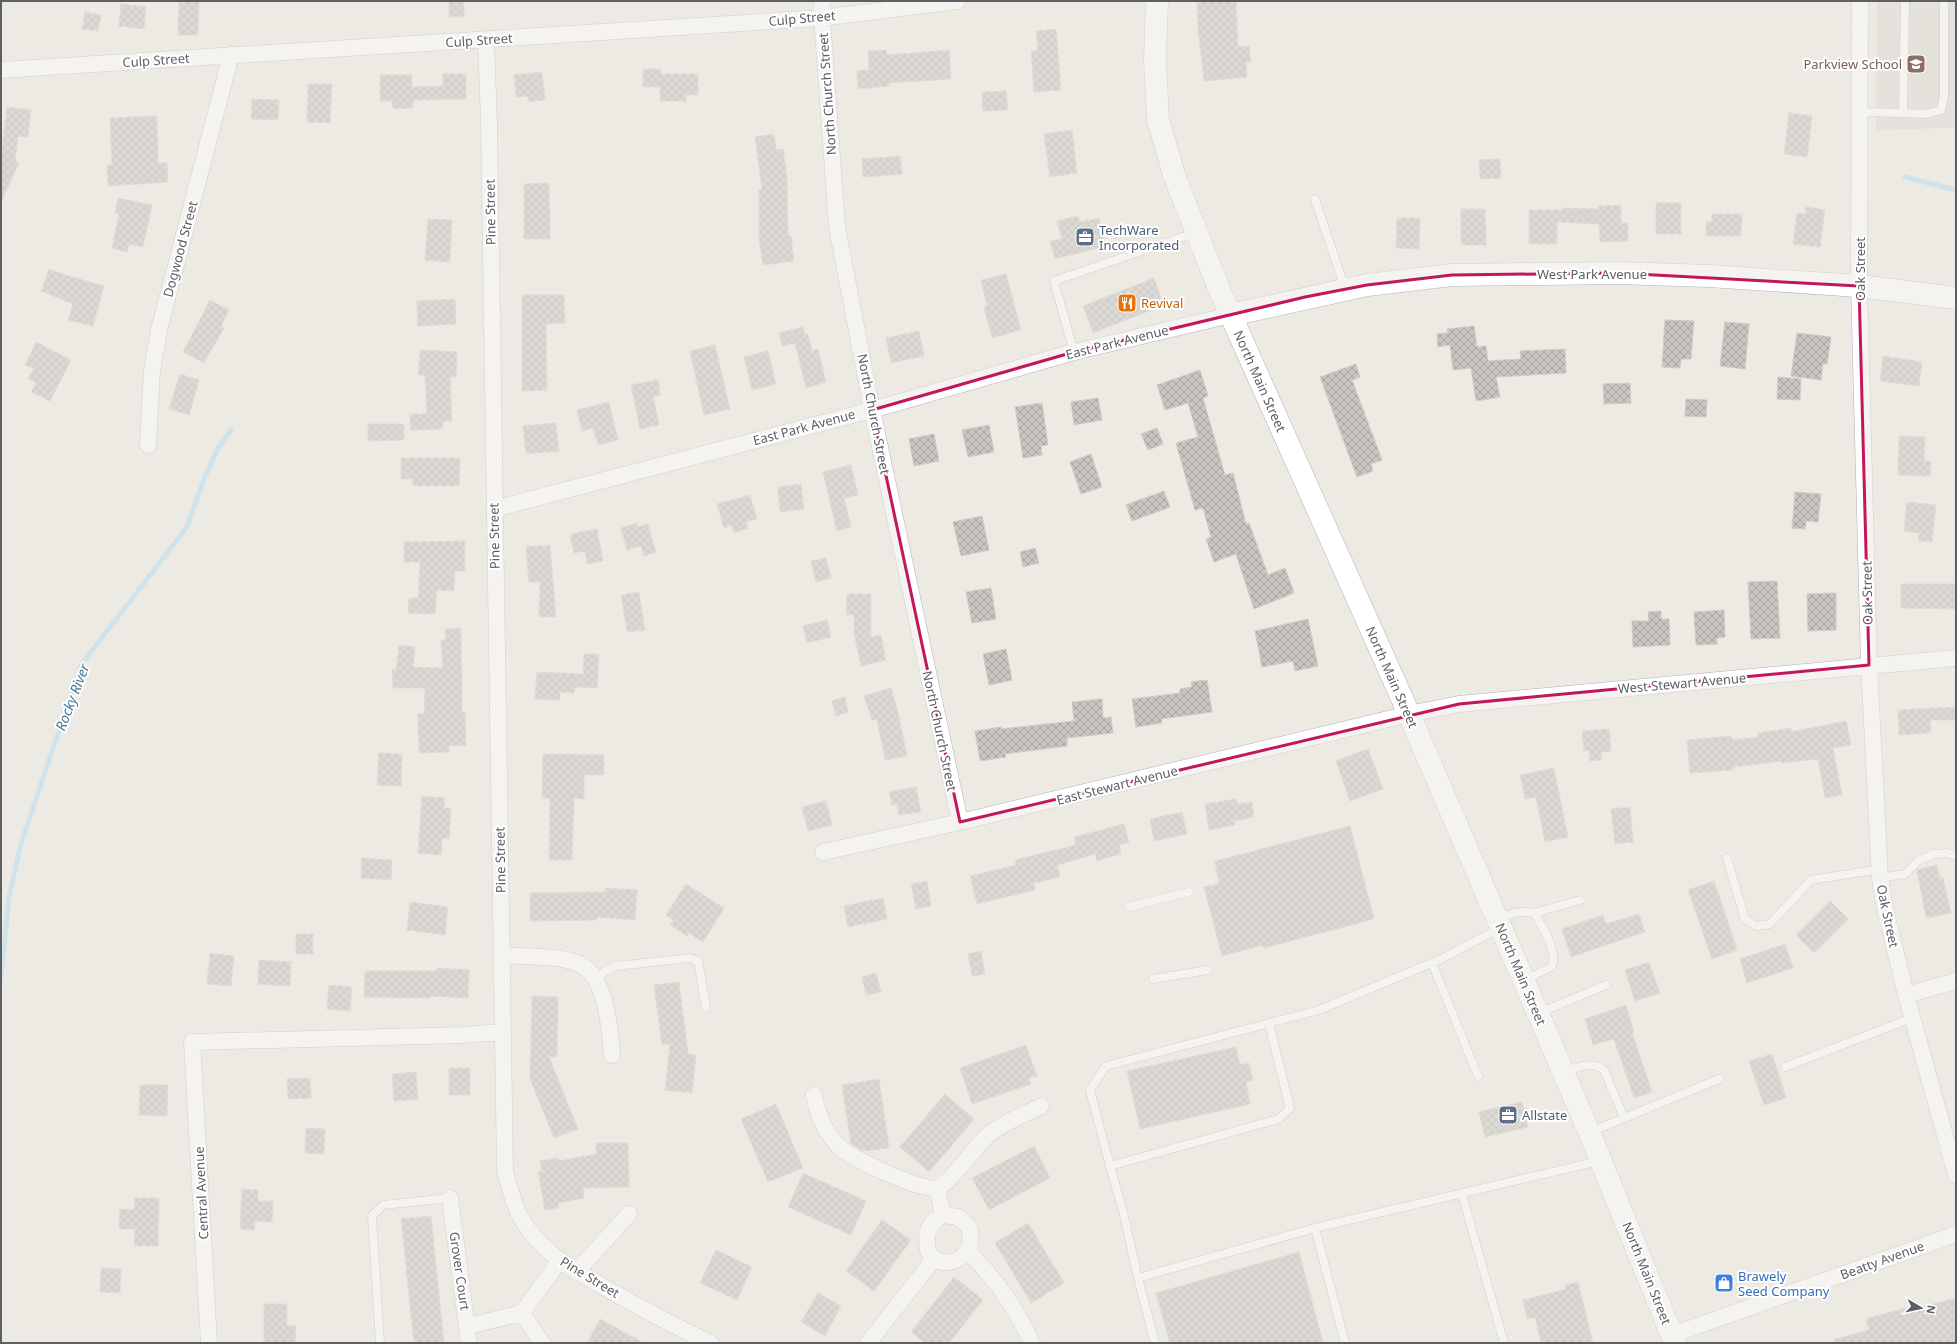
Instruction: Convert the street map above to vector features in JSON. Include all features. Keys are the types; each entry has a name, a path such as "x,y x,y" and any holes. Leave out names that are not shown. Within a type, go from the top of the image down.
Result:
{"main road":[{"name":"North Main Street","path":"1157,1 1155,61 1158,119 1174,174 1231,315 1409,714 1524,980 1601,1160 1674,1339"},
{"name":"West Park Avenue","path":"1231,315 1367,284 1452,276 1618,273 1793,281 1860,286 1956,298"}],"street":[{"name":"North Church Street","path":"822,1 837,227 872,410 960,822"},
{"name":"Culp Street","path":"1,70 822,18 956,1"},
{"name":"Oak Street","path":"1860,1 1860,286 1869,665 1880,874 1884,904 1906,995 1956,1176"},
{"name":"Pine Street","path":"486,40 489,123 505,1171 512,1197 525,1225 549,1251 576,1272 662,1319 710,1343"},
{"name":"Dogwood Street","path":"148,446 152,370 159,330 231,55"},
{"name":"East Park Avenue","path":"494,509 872,410 1074,352 1231,315"},
{"name":"West Stewart Avenue","path":"1409,714 1460,704 1956,658"},
{"name":"East Stewart Avenue","path":"823,852 960,822 1409,714"},
{"path":"501,955 558,959 586,968 597,981 610,1028 612,1055"},
{"path":"1906,995 1956,981"},
{"name":"Central Avenue","path":"209,1343 192,1042 463,1035 502,1032"},
{"path":"814,1095 823,1128 846,1153 911,1183 926,1188 937,1188 948,1182 962,1164 990,1134 1006,1123 1042,1106"},
{"path":"937,1188 943,1215"},
{"name":"Grover Court","path":"450,1198 468,1326 469,1343"},
{"path":"576,1272 630,1214"},
{"path":"943,1215 958,1217 969,1227 970,1243 968,1251 958,1260 942,1262 934,1259 930,1255 927,1232 936,1219 943,1215"},
{"name":"Beatty Avenue","path":"1674,1339 1956,1234"},
{"path":"968,1251 995,1280 1018,1313 1032,1343"},
{"path":"868,1343 934,1259"},
{"path":"468,1326 522,1313 560,1260"},
{"path":"522,1313 542,1343"}],"lane":[{"path":"1903,113 1905,1"},
{"path":"1860,112 1926,114 1941,110 1944,95 1944,1"},
{"path":"1315,199 1345,289"},
{"path":"1074,352 1054,281 1197,232"},
{"path":"1727,858 1745,919 1756,926 1770,924 1811,880 1880,874 1905,874 1918,861 1934,854 1947,853 1956,856"},
{"path":"1129,907 1189,892"},
{"path":"1155,1343 1138,1278 1123,1211 1090,1090 1106,1066 1319,1010 1432,962 1517,912 1534,913 1580,900"},
{"path":"1524,980 1551,967 1554,960 1543,928 1534,913"},
{"path":"597,981 605,971 616,966 690,958 698,961 706,1008"},
{"path":"1432,962 1478,1076"},
{"path":"1153,979 1208,970"},
{"path":"1538,1013 1606,985"},
{"path":"1785,1067 1912,1018"},
{"path":"1110,1166 1279,1119 1290,1108 1269,1023"},
{"path":"1563,1072 1586,1065 1598,1065 1604,1070 1624,1118"},
{"path":"1589,1132 1719,1079"},
{"path":"1138,1278 1315,1228 1601,1160"},
{"path":"1462,1194 1504,1343"},
{"path":"380,1343 372,1216 383,1205 450,1198"},
{"path":"1315,1228 1345,1343"}],"highlighted area":[{"path":"1618,273 1859,286 1869,665 1459,704 960,822 872,410 1074,352 1305,297 1367,285 1452,275"}],"shaded area":[{"name":"Parkview School","path":"1877,1 1956,1 1956,128 1876,130"}],"building":[{"path":"179,1 199,1 198,35 178,35"},
{"path":"449,1 464,1 464,17 449,17"},
{"path":"1197,1 1236,1 1238,47 1249,46 1251,62 1246,62 1247,77 1204,81 1198,28"},
{"path":"121,4 146,7 144,29 119,26"},
{"path":"85,12 101,15 98,31 82,29"},
{"path":"1056,29 1061,90 1034,92 1031,51 1038,51 1036,31"},
{"path":"886,50 887,55 949,50 951,79 888,83 889,86 858,89 857,71 869,70 868,51"},
{"path":"643,69 661,69 661,74 698,74 698,95 686,95 686,101 660,101 660,87 643,87"},
{"path":"542,72 545,100 528,102 528,96 516,97 514,75"},
{"path":"443,74 466,74 466,99 413,100 413,108 393,109 392,101 380,101 380,75 412,75 412,87 443,86"},
{"path":"308,84 332,84 330,123 307,122"},
{"path":"1006,91 1008,110 983,111 982,92"},
{"path":"252,99 279,100 278,120 251,119"},
{"path":"7,107 31,110 28,137 18,136 15,161 19,163 1,202 1,155"},
{"path":"1789,113 1812,116 1807,157 1784,154"},
{"path":"157,116 158,163 167,163 168,182 108,186 107,165 112,165 110,118"},
{"path":"1072,130 1077,173 1050,177 1044,134"},
{"path":"774,134 776,150 783,149 787,178 788,236 791,236 794,261 763,265 759,240 759,190 762,190 755,137"},
{"path":"900,156 902,174 863,177 862,159"},
{"path":"1500,159 1501,178 1480,179 1479,160"},
{"path":"549,183 550,239 524,239 524,184"},
{"path":"118,198 152,205 143,247 129,244 127,252 112,248 119,214 115,213"},
{"path":"1656,203 1681,203 1681,234 1656,234"},
{"path":"1621,205 1621,223 1628,223 1628,241 1600,242 1599,224 1557,222 1557,244 1529,244 1529,210 1562,210 1562,208 1599,209 1599,206"},
{"path":"1806,207 1825,210 1820,247 1793,244 1797,213 1806,214"},
{"path":"1461,209 1485,209 1486,245 1461,245"},
{"path":"1712,214 1742,214 1741,236 1706,236 1706,222 1712,222"},
{"path":"1078,216 1080,222 1099,218 1106,246 1055,259 1050,241 1062,239 1057,221"},
{"path":"1397,218 1420,218 1419,249 1396,248"},
{"path":"428,219 452,220 450,262 425,260"},
{"path":"49,269 104,286 93,326 68,320 73,304 41,291"},
{"path":"1006,274 1021,330 992,338 984,307 987,306 981,280"},
{"path":"1154,278 1164,305 1093,333 1083,306"},
{"path":"522,295 564,295 565,323 546,324 547,390 522,391"},
{"path":"455,299 456,324 418,326 417,301"},
{"path":"210,300 229,310 221,326 224,328 204,363 183,352"},
{"path":"1665,320 1694,321 1691,359 1681,359 1680,368 1662,367"},
{"path":"1725,322 1749,324 1745,369 1720,366"},
{"path":"1474,326 1477,347 1486,346 1488,361 1521,359 1520,351 1565,349 1566,373 1496,377 1500,397 1476,401 1471,368 1453,370 1450,345 1438,347 1437,334 1448,333 1447,329"},
{"path":"803,327 805,335 808,334 812,351 818,349 826,382 806,388 795,343 782,346 779,333"},
{"path":"919,331 924,356 891,363 886,338"},
{"path":"1797,333 1831,337 1827,364 1823,364 1821,380 1791,376"},
{"path":"36,342 71,360 50,401 31,392 36,383 28,379 34,368 25,365"},
{"path":"715,345 730,409 704,415 690,351"},
{"path":"420,350 457,352 456,377 450,377 452,421 443,421 443,429 411,430 410,414 427,414 425,375 418,375"},
{"path":"768,351 776,384 752,390 744,357"},
{"path":"1883,356 1922,362 1919,386 1880,381"},
{"path":"1356,364 1360,377 1352,380 1382,460 1371,464 1373,471 1357,477 1320,377"},
{"path":"1200,370 1208,396 1203,398 1225,475 1233,473 1246,524 1249,523 1268,575 1285,568 1294,593 1254,609 1236,554 1214,562 1206,539 1211,537 1203,508 1195,510 1176,443 1198,437 1188,403 1165,410 1157,385"},
{"path":"180,374 199,380 189,415 169,409"},
{"path":"1778,377 1801,379 1800,400 1777,399"},
{"path":"658,380 660,395 653,396 659,425 640,429 631,385"},
{"path":"1630,383 1631,403 1604,404 1603,384"},
{"path":"1098,398 1102,420 1074,425 1071,402"},
{"path":"1686,399 1707,400 1706,417 1685,416"},
{"path":"609,402 618,440 598,445 593,428 582,431 577,410"},
{"path":"1042,403 1048,445 1041,446 1042,455 1023,458 1015,407"},
{"path":"556,423 559,451 526,454 523,426"},
{"path":"368,424 404,424 404,440 368,441"},
{"path":"989,425 994,452 968,457 962,430"},
{"path":"1157,428 1163,444 1148,450 1141,434"},
{"path":"934,434 939,461 914,466 909,439"},
{"path":"1899,436 1925,437 1924,461 1931,461 1930,476 1898,475"},
{"path":"1091,454 1102,487 1081,494 1070,462"},
{"path":"401,458 460,458 459,486 413,486 413,479 401,479"},
{"path":"851,465 858,495 844,498 851,527 837,531 823,472"},
{"path":"801,484 804,509 780,512 778,487"},
{"path":"1164,491 1170,507 1132,521 1126,505"},
{"path":"1795,492 1821,494 1818,522 1806,521 1805,529 1792,528"},
{"path":"750,495 757,519 746,522 748,528 734,533 731,525 724,528 717,504"},
{"path":"1907,502 1936,505 1932,542 1918,541 1919,533 1904,531"},
{"path":"982,516 989,550 961,556 953,522"},
{"path":"637,523 637,527 648,524 656,552 644,556 641,546 627,550 621,528"},
{"path":"597,529 603,561 587,564 585,551 574,553 570,534"},
{"path":"465,541 465,571 455,571 454,591 437,590 435,614 408,613 409,598 418,598 420,562 404,562 404,542"},
{"path":"550,545 556,617 539,617 540,582 529,582 526,547"},
{"path":"1035,548 1039,563 1023,567 1020,552"},
{"path":"826,558 831,578 816,582 811,561"},
{"path":"1777,581 1780,638 1751,639 1748,582"},
{"path":"1901,584 1956,584 1956,609 1901,608"},
{"path":"991,588 996,619 972,623 966,592"},
{"path":"639,592 645,630 627,632 621,595"},
{"path":"1836,593 1836,630 1808,631 1807,594"},
{"path":"847,594 871,594 871,637 881,635 886,660 861,666 854,634 854,615 846,615"},
{"path":"1724,610 1725,637 1717,638 1717,644 1696,645 1694,612"},
{"path":"1661,611 1661,619 1669,619 1670,645 1633,647 1632,621 1649,621 1648,612"},
{"path":"1308,619 1318,666 1295,671 1293,661 1262,667 1255,631"},
{"path":"827,620 831,637 807,643 803,626"},
{"path":"461,628 462,712 465,712 466,745 449,746 449,752 419,753 418,714 424,714 425,688 393,688 392,670 396,670 399,645 415,647 413,667 443,668 441,640 446,640 445,629"},
{"path":"1006,649 1012,680 989,685 983,654"},
{"path":"584,654 599,654 597,688 575,687 574,693 560,692 560,700 535,699 537,672 583,674"},
{"path":"1207,680 1212,712 1161,719 1162,723 1136,727 1132,699 1180,693 1180,689 1192,687 1191,682"},
{"path":"891,688 899,716 907,756 885,760 877,719 872,720 864,696"},
{"path":"845,697 848,712 836,716 832,701"},
{"path":"1102,699 1103,718 1111,717 1113,733 1067,738 1067,746 1005,754 1006,757 980,761 975,731 1001,727 1001,729 1074,721 1072,702"},
{"path":"1956,707 1956,720 1930,720 1931,733 1899,735 1898,710"},
{"path":"1846,721 1851,745 1833,748 1842,795 1825,798 1818,759 1781,763 1781,761 1734,767 1734,770 1690,773 1687,740 1731,736 1732,740 1759,737 1758,733 1791,728 1791,732"},
{"path":"1609,729 1611,751 1601,752 1602,760 1590,761 1589,751 1584,751 1582,731"},
{"path":"1368,749 1383,789 1350,801 1336,761"},
{"path":"379,753 402,754 401,786 377,785"},
{"path":"543,754 604,755 604,775 584,775 584,799 574,798 572,860 549,860 550,798 542,798"},
{"path":"1554,768 1568,837 1545,842 1536,797 1525,799 1520,775"},
{"path":"916,787 921,812 899,815 897,804 892,805 889,792"},
{"path":"422,796 445,798 444,808 451,808 449,839 442,838 441,855 418,853"},
{"path":"1236,799 1237,804 1252,802 1254,817 1234,821 1235,825 1209,830 1205,804"},
{"path":"826,801 832,825 808,831 802,807"},
{"path":"1630,807 1633,842 1615,844 1611,809"},
{"path":"1182,812 1187,834 1154,841 1150,819"},
{"path":"1124,824 1129,842 1119,845 1121,854 1097,861 1095,854 1057,865 1060,877 1034,883 1035,890 977,904 970,876 1016,865 1015,860 1076,845 1074,837"},
{"path":"1350,826 1374,919 1264,948 1263,945 1222,956 1204,887 1219,884 1215,861"},
{"path":"362,858 392,860 391,880 361,878"},
{"path":"1937,865 1940,879 1943,878 1951,913 1926,918 1917,870"},
{"path":"927,881 931,906 916,909 911,884"},
{"path":"1714,881 1737,950 1712,959 1688,890"},
{"path":"686,884 724,908 703,942 689,933 687,936 670,925 674,920 666,915"},
{"path":"605,888 637,890 635,920 597,917 597,920 530,921 530,893 605,892"},
{"path":"883,898 887,919 848,927 844,906"},
{"path":"1830,901 1848,919 1814,953 1796,935"},
{"path":"410,902 448,907 445,935 407,930"},
{"path":"1639,914 1645,932 1571,957 1562,929 1603,915 1606,924"},
{"path":"296,934 313,934 313,954 296,954"},
{"path":"1785,944 1793,968 1747,983 1740,959"},
{"path":"981,951 985,974 972,976 968,954"},
{"path":"210,953 234,956 231,986 207,984"},
{"path":"259,960 291,962 290,986 258,984"},
{"path":"1649,962 1660,993 1635,1001 1625,970"},
{"path":"437,968 469,970 468,998 430,996 430,998 364,997 365,971 437,971"},
{"path":"876,973 881,992 866,995 862,977"},
{"path":"679,982 688,1054 696,1055 692,1093 665,1090 670,1044 662,1045 654,985"},
{"path":"329,985 352,987 350,1011 327,1009"},
{"path":"532,996 558,997 557,1057 549,1057 578,1129 554,1138 530,1079"},
{"path":"1626,1005 1634,1032 1632,1033 1652,1092 1634,1098 1614,1039 1593,1045 1585,1019"},
{"path":"1026,1045 1037,1076 1029,1078 1031,1084 972,1104 960,1068"},
{"path":"1236,1047 1240,1065 1249,1063 1253,1080 1246,1082 1250,1104 1140,1129 1127,1071"},
{"path":"1772,1054 1786,1098 1764,1105 1749,1061"},
{"path":"449,1068 470,1068 470,1095 449,1095"},
{"path":"416,1072 418,1099 394,1101 392,1074"},
{"path":"310,1078 311,1098 288,1099 287,1079"},
{"path":"879,1079 889,1148 864,1151 851,1144 842,1085"},
{"path":"140,1085 168,1085 167,1116 139,1115"},
{"path":"945,1094 974,1119 929,1172 900,1147"},
{"path":"1522,1102 1528,1127 1485,1137 1479,1112"},
{"path":"776,1104 803,1168 768,1182 741,1119"},
{"path":"306,1128 325,1129 324,1154 305,1153"},
{"path":"596,1143 628,1143 629,1187 583,1188 584,1198 558,1203 559,1208 545,1210 538,1172 542,1171 540,1161 558,1158 559,1161 596,1154"},
{"path":"1034,1146 1050,1178 989,1210 972,1178"},
{"path":"803,1173 866,1201 851,1235 788,1207"},
{"path":"242,1189 258,1190 258,1201 273,1201 272,1222 255,1221 254,1230 240,1229"},
{"path":"135,1198 159,1198 158,1246 134,1246 135,1229 119,1229 120,1209 134,1210"},
{"path":"431,1216 444,1343 414,1343 401,1219"},
{"path":"882,1220 911,1240 874,1291 846,1271"},
{"path":"1028,1223 1064,1283 1031,1303 995,1243"},
{"path":"716,1250 752,1267 737,1300 700,1283"},
{"path":"1299,1252 1323,1343 1170,1343 1156,1293"},
{"path":"101,1268 121,1269 120,1293 100,1292"},
{"path":"954,1277 983,1300 949,1343 925,1343 911,1332"},
{"path":"1578,1282 1593,1343 1541,1343 1535,1317 1527,1319 1523,1300 1566,1289 1565,1285"},
{"path":"818,1293 841,1306 825,1336 801,1322"},
{"path":"1956,1298 1956,1343 1835,1343 1835,1339 1869,1330 1866,1319 1905,1308 1906,1311"},
{"path":"264,1304 287,1304 287,1326 296,1326 295,1343 264,1343"},
{"path":"600,1319 644,1343 587,1343"}],"waterway":[{"path":"1905,177 1956,190"},
{"name":"Rocky River","path":"1,977 9,896 21,844 81,665 187,527 204,479 218,448 231,430"}],"place":[{"name":"Parkview School","path":"1916,64"},
{"name":"TechWare Incorporated","path":"1085,237"},
{"name":"Revival","path":"1127,303"},
{"name":"Allstate","path":"1508,1115"},
{"name":"Brawely Seed Company","path":"1724,1283"}]}
